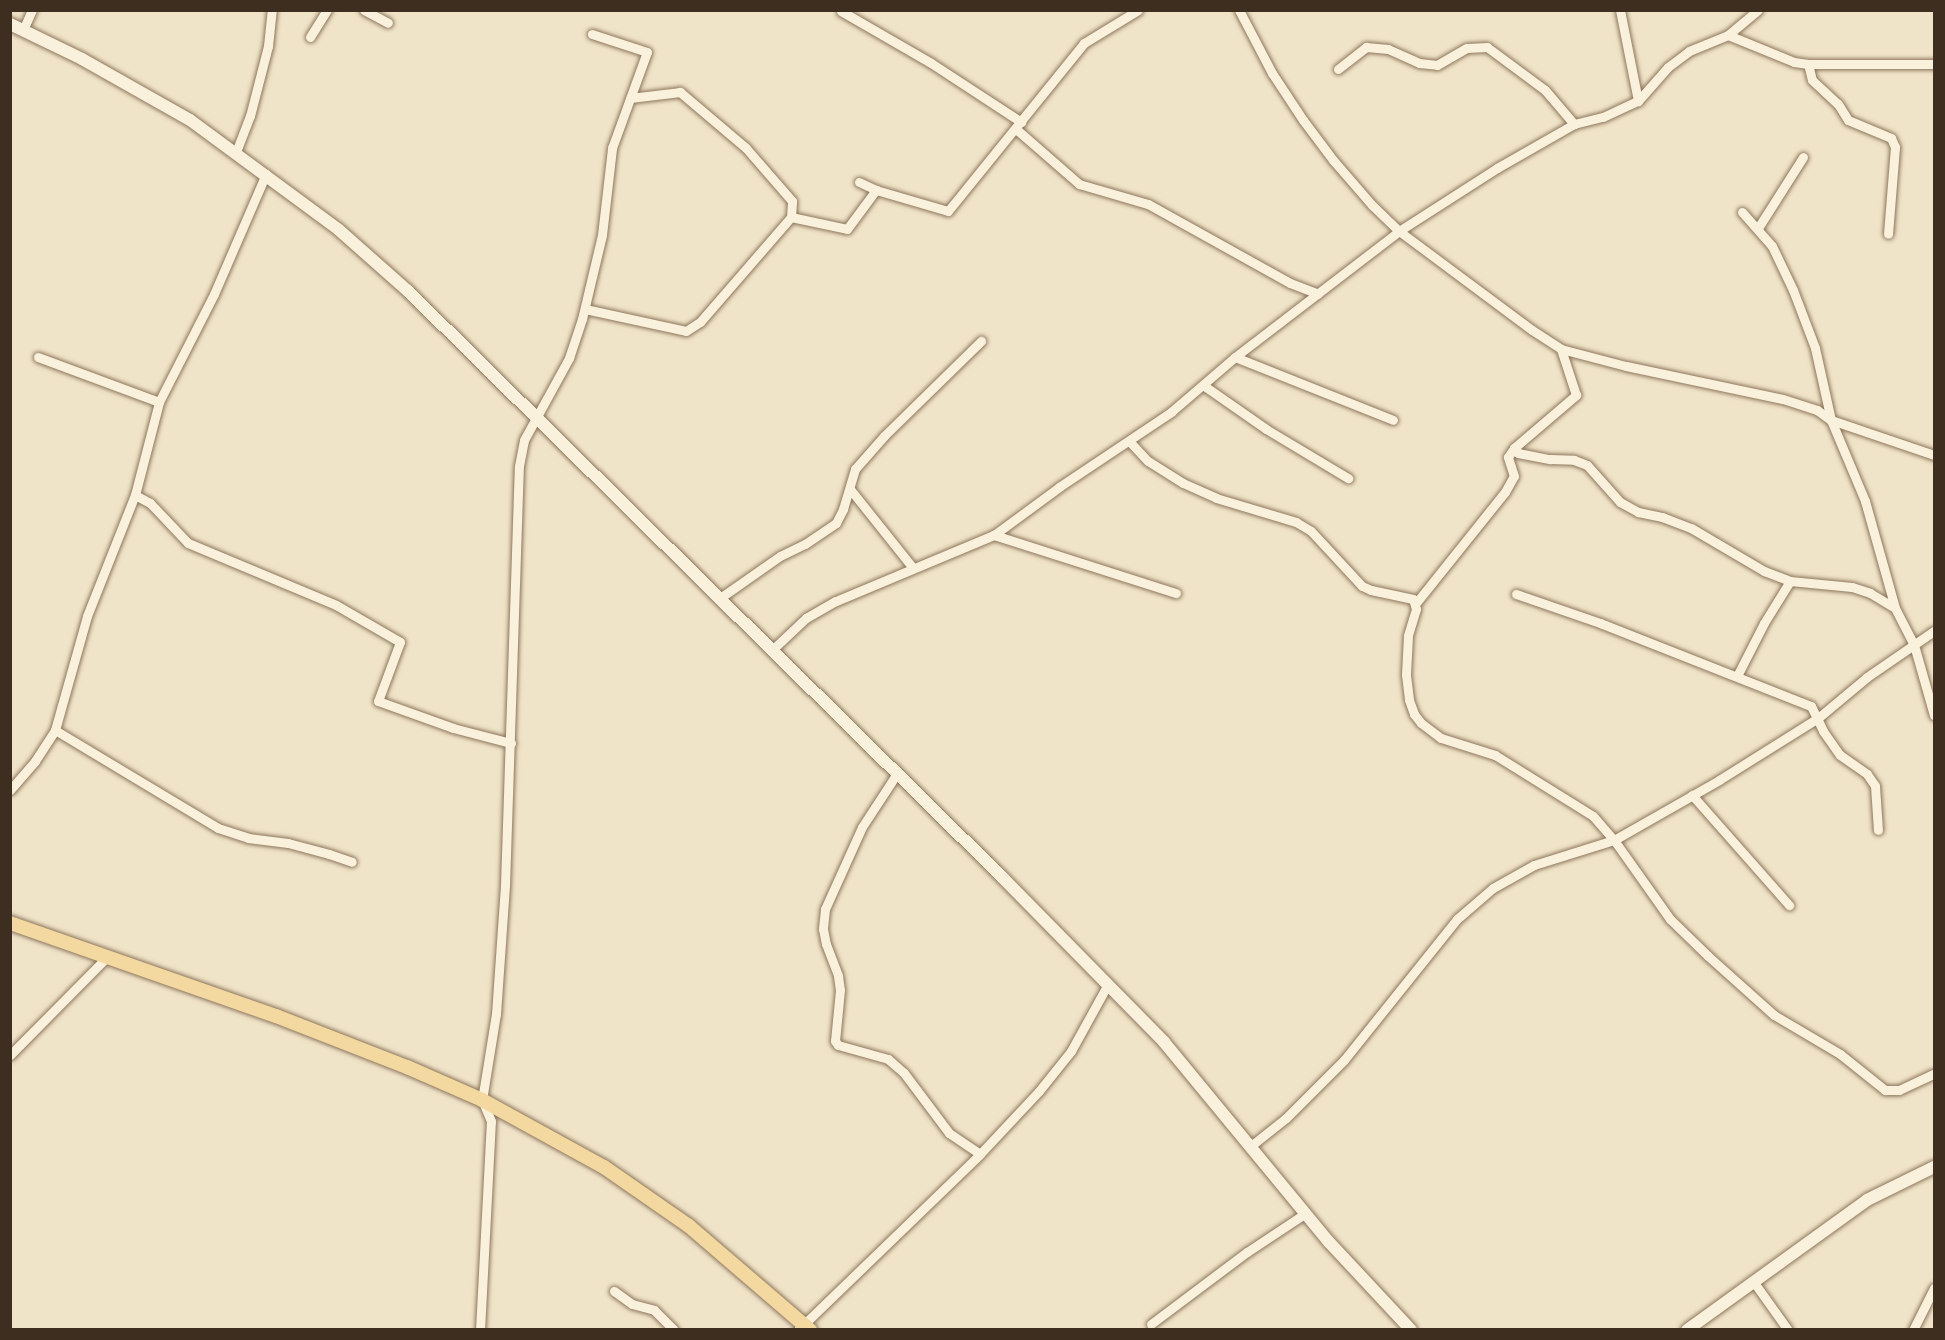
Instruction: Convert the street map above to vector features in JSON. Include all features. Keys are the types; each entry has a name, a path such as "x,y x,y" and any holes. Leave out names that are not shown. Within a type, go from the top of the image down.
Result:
{"main road":[{"path":"10,24 140,90 236,152 339,230 399,284 537,417 1108,984 1164,1042 1252,1145 1329,1242 1411,1329"},
{"path":"10,923 276,1016 407,1067 482,1100 604,1167 689,1226 804,1328"},
{"path":"1687,1329 1867,1200 1935,1167"}],"street":[{"path":"23,30 32,10"},
{"path":"236,152 253,104 268,46 272,10"},
{"path":"310,37 327,10"},
{"path":"364,10 388,22"},
{"path":"859,182 876,190 948,211 1084,43 1138,10"},
{"path":"1239,10 1272,73 1332,160 1399,231 1512,317 1561,348 1626,366 1783,399 1817,410 1831,420 1935,455"},
{"path":"1620,10 1638,101"},
{"path":"772,650 806,618 836,601 994,535 1059,487 1130,442 1399,231 1497,168 1574,124 1603,117 1638,101 1668,67 1689,51 1728,35 1758,10"},
{"path":"841,11 931,63 1019,125 1079,184 1148,204 1290,283 1318,294"},
{"path":"480,1329 491,1120 482,1100 496,1014 505,885 511,743 513,587 519,466 524,440 569,358 585,309 602,235 612,148 647,52 592,34"},
{"path":"1728,35 1794,62 1808,64 1935,64"},
{"path":"1338,69 1366,47 1388,49 1419,63 1437,65 1467,48 1487,47 1545,90 1574,124"},
{"path":"1808,64 1812,80 1838,104 1848,120 1891,138 1895,147 1888,234"},
{"path":"585,309 686,331 700,322 791,217 792,201 746,148 681,92 630,98"},
{"path":"1758,228 1803,157"},
{"path":"10,790 35,761 56,730 87,616 135,495 159,402 214,294 266,174"},
{"path":"791,217 847,229 876,190"},
{"path":"1742,212 1772,246 1793,290 1815,348 1831,420 1865,501 1895,608 1914,645 1935,715"},
{"path":"720,598 780,556 805,544 836,523 850,489 855,469 869,452 981,340"},
{"path":"1561,348 1576,395 1514,448 1508,457 1514,476 1505,492 1416,603 1408,636 1406,675 1409,700 1414,714 1421,723 1441,738 1495,755 1593,816 1614,840 1670,919 1774,1016 1840,1054 1885,1090 1899,1090 1935,1074"},
{"path":"38,357 159,402"},
{"path":"1236,357 1393,420"},
{"path":"1203,385 1266,429 1348,478"},
{"path":"1130,442 1148,461 1183,483 1216,498 1296,522 1328,547 1362,586 1371,590 1408,596 1416,603"},
{"path":"1514,448 1518,453 1550,459 1574,460 1587,465 1620,502 1638,513 1662,517 1691,528 1738,558 1790,581 1852,587 1876,596 1895,608"},
{"path":"850,489 914,568"},
{"path":"135,495 150,503 188,543 336,604 400,642 378,701 453,728 511,743"},
{"path":"994,535 1176,594"},
{"path":"1737,676 1764,623 1790,581"},
{"path":"1516,594 1804,701 1811,706 1823,731 1840,756 1867,774 1875,786 1878,830"},
{"path":"1252,1145 1286,1118 1344,1060 1457,919 1473,905 1513,875 1534,865 1614,840 1692,795 1818,717 1867,677 1935,631"},
{"path":"56,730 218,828 248,838 288,843 352,862"},
{"path":"896,775 862,827 825,909 823,928 840,990 835,1041 838,1045 879,1054 888,1059 904,1073 949,1133 980,1154"},
{"path":"1692,795 1789,905"},
{"path":"10,1055 107,957"},
{"path":"804,1328 930,1199 980,1154 1040,1091 1071,1051 1108,984"},
{"path":"1151,1324 1247,1252 1306,1213"},
{"path":"1753,1281 1788,1329"},
{"path":"1913,1329 1935,1288"},
{"path":"614,1291 632,1304 654,1310 674,1329"}]}
